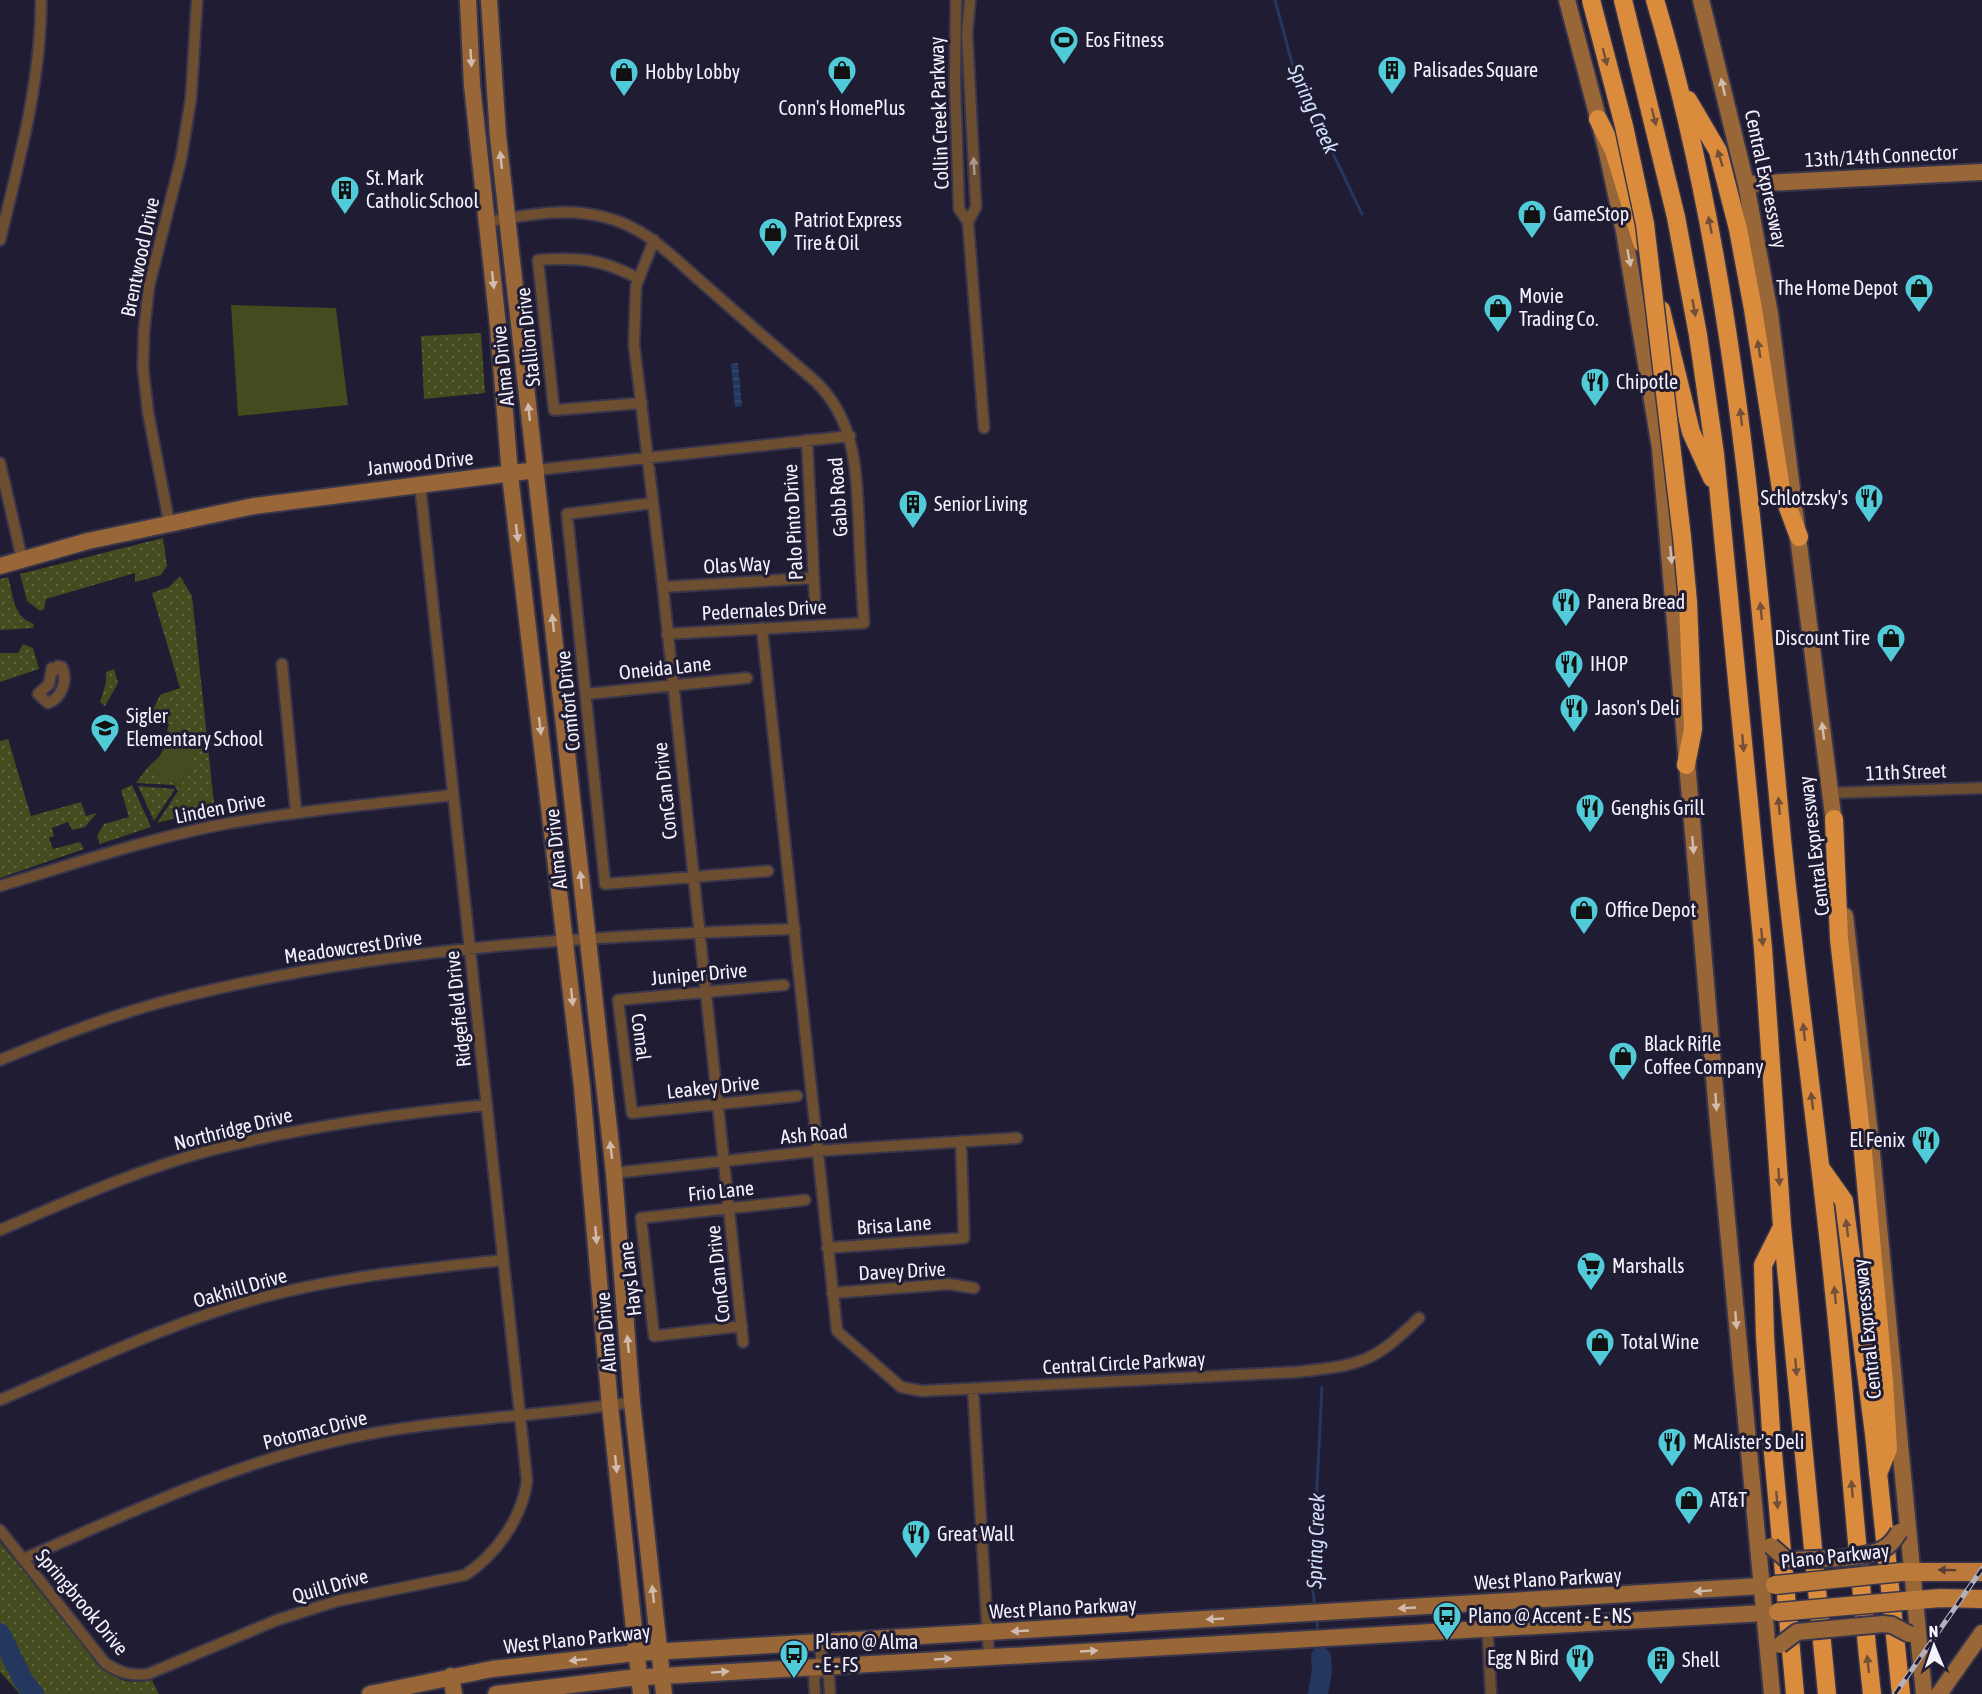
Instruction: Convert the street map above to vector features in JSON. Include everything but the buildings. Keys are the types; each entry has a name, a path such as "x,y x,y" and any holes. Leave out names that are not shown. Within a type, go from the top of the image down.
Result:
{"highway":[{"path":"1591,0 1624,126 1645,224 1688,602 1693,729 1686,765"},
{"path":"1623,0 1659,138 1684,256 1704,375 1719,494 1765,979 1782,1226 1827,1694"},
{"name":"Central Expressway","path":"1655,0 1679,85 1712,233 1738,389 1785,864 1821,1169 1872,1694"},
{"path":"1679,85 1719,151 1738,230 1753,309 1781,489 1799,537"},
{"path":"1598,119 1614,152 1628,195 1676,366 1691,432 1719,494"},
{"path":"1834,819 1839,939 1862,1141 1884,1381 1888,1449 1878,1474"},
{"path":"1821,1169 1844,1201 1878,1474 1901,1694"},
{"path":"1782,1226 1763,1265 1771,1431 1795,1694"}],"main road":[{"name":"Alma Drive","path":"468,0 472,85 510,475 591,1177 610,1406 640,1686"},
{"name":"Alma Drive","path":"489,0 493,81 507,219 614,1173 632,1402 664,1694"},
{"path":"1567,0 1598,119 1630,258 1660,448 1686,765 1756,1524 1771,1613 1771,1686"},
{"name":"Central Expressway","path":"1701,0 1746,184 1770,314 1831,793 1871,1143 1907,1507 1907,1571 1914,1639 1924,1694"},
{"name":"13th/14th Connector","path":"1746,184 1982,172"},
{"name":"Janwood Drive","path":"0,566 169,522 266,504 536,470"},
{"path":"1756,1524 1778,1554 1794,1560 1868,1554 1882,1550 1892,1543 1899,1532 1907,1507"},
{"name":"Plano Parkway","path":"1768,1585 1907,1571 1982,1572"},
{"name":"West Plano Parkway","path":"370,1694 451,1676 636,1653 1486,1604 1768,1585"},
{"path":"496,1694 640,1686 662,1676 1771,1613 1910,1601 1982,1599"},
{"path":"1251,1617 1254,1641"},
{"path":"1771,1686 1780,1646 1797,1632 1883,1624 1892,1625 1914,1639"},
{"path":"1939,1694 1982,1633"},
{"path":"451,1676 454,1694"}],"street":[{"path":"0,240 27,128 37,65 41,0"},
{"name":"Brentwood Drive","path":"169,522 148,412 143,368 144,331 149,286 180,159 190,98 197,0"},
{"name":"Collin Creek Parkway","path":"956,0 955,83 960,209 968,222 984,428"},
{"name":"Collin Creek Parkway","path":"968,222 976,207 968,33 970,0"},
{"path":"487,222 569,211 592,214 627,224 654,240"},
{"name":"ConCan Drive","path":"654,240 638,278 634,310 634,344 663,587 743,1342"},
{"name":"Gabb Road","path":"654,240 826,391 850,436 855,454 864,623"},
{"name":"Stallion Drive","path":"638,278 612,265 578,257 538,260 554,410 642,403"},
{"name":"Janwood Drive","path":"536,470 850,436"},
{"name":"Palo Pinto Drive","path":"807,440 815,602"},
{"path":"0,463 22,559"},
{"name":"Ridgefield Drive","path":"420,483 527,1481 524,1500 511,1527"},
{"name":"Comfort Drive","path":"653,504 567,514 605,884 692,877"},
{"name":"Olas Way","path":"663,587 814,578"},
{"name":"Pedernales Drive","path":"667,634 864,623"},
{"path":"762,628 832,1293"},
{"path":"282,664 296,812"},
{"name":"Oneida Lane","path":"586,694 747,678"},
{"name":"11th Street","path":"1831,793 1982,788"},
{"name":"Linden Drive","path":"0,886 139,843 296,812 453,795"},
{"path":"692,877 768,871"},
{"name":"Meadowcrest Drive","path":"0,1060 74,1030 164,1001 242,982 324,967 565,939 795,930"},
{"name":"Juniper Drive","path":"618,1000 784,984"},
{"name":"Comal","path":"618,1000 632,1113"},
{"name":"Leakey Drive","path":"632,1113 797,1096"},
{"name":"Northridge Drive","path":"0,1230 133,1175 207,1151 282,1133 349,1121 487,1105"},
{"name":"Ash Road","path":"614,1173 816,1151 1017,1138"},
{"name":"Brisa Lane","path":"827,1248 964,1238 961,1141"},
{"name":"Frio Lane","path":"641,1218 805,1200"},
{"name":"Hays Lane","path":"641,1218 654,1336 742,1326"},
{"name":"Oakhill Drive","path":"0,1400 150,1335 265,1297 387,1273 503,1260"},
{"name":"Davey Drive","path":"832,1293 949,1284 974,1288"},
{"name":"Central Circle Parkway","path":"832,1293 837,1330 901,1387 922,1391 1297,1372 1340,1367 1366,1361 1389,1347 1419,1318"},
{"path":"973,1389 989,1657"},
{"name":"Potomac Drive","path":"23,1559 194,1485 263,1460 336,1440 405,1428 632,1402"},
{"name":"Quill Drive","path":"148,1674 277,1620 337,1601 465,1575 477,1568 511,1527"},
{"name":"Springbrook Drive","path":"0,1530 105,1663 118,1671 133,1675 148,1674"},
{"path":"1486,1604 1491,1694"},
{"path":"815,1694 814,1678 821,1666 821,1642"},
{"path":"821,1666 829,1677 830,1694"}],"green space":[{"path":"231,305 336,308 348,405 238,416"},
{"path":"481,333 485,393 424,399 421,336"},
{"path":"163,538 167,566 161,575 135,582 135,573 46,599 44,609 40,611 27,601 20,574"},
{"path":"180,576 192,596 215,813 207,817 195,813 157,823 178,791 174,785 136,783 147,768 179,785 202,743 151,714 160,695 180,688 152,593 169,587"},
{"path":"8,577 18,611 34,624 33,628 0,630 0,579"},
{"path":"23,644 33,648 39,669 0,682 0,653 18,653"},
{"path":"114,669 118,683 105,706 100,702 106,683 106,672"},
{"path":"169,724 203,742 179,785 147,768 159,757 172,734 167,731"},
{"path":"8,739 31,816 81,802 86,816 97,813 85,827 72,830 68,822 52,828 54,836 49,838 53,849 80,842 84,849 0,878 0,741"},
{"path":"132,785 151,827 100,844 97,836 104,824 129,817 121,790"},
{"path":"138,786 175,789 154,821"},
{"path":"0,1542 71,1621 103,1668 124,1680 135,1682 152,1680 159,1694 20,1694 0,1672"}],"water":[{"path":"738,363 742,406 735,407 731,364"}],"waterway":[{"name":"Spring Creek","path":"1275,0 1295,74 1362,214"},
{"name":"Spring Creek","path":"1315,1607 1312,1584 1322,1387"},
{"name":"Spring Creek","path":"1317,1619 1318,1634"},
{"path":"0,1633 23,1680 34,1694"},
{"name":"Spring Creek","path":"1319,1643 1321,1657"},
{"name":"Spring Creek","path":"1318,1694 1322,1670 1321,1657"}],"railway":[{"path":"1895,1694 1982,1569"}],"place":[{"name":"Eos Fitness","path":"1064,66"},
{"name":"Conn's HomePlus","path":"842,96"},
{"name":"Palisades Square","path":"1392,96"},
{"name":"Hobby Lobby","path":"624,98"},
{"name":"St. Mark Catholic School","path":"345,216"},
{"name":"GameStop","path":"1532,240"},
{"name":"Patriot Express Tire & Oil","path":"773,258"},
{"name":"The Home Depot","path":"1919,314"},
{"name":"Movie Trading Co.","path":"1498,334"},
{"name":"Chipotle","path":"1595,408"},
{"name":"Schlotzsky's","path":"1869,524"},
{"name":"Senior Living","path":"913,530"},
{"name":"Panera Bread","path":"1566,628"},
{"name":"Discount Tire","path":"1891,664"},
{"name":"IHOP","path":"1569,690"},
{"name":"Jason's Deli","path":"1574,734"},
{"name":"Sigler Elementary School","path":"105,754"},
{"name":"Genghis Grill","path":"1590,834"},
{"name":"Office Depot","path":"1584,936"},
{"name":"Black Rifle Coffee Company","path":"1623,1082"},
{"name":"El Fenix","path":"1926,1166"},
{"name":"Marshalls","path":"1591,1292"},
{"name":"Total Wine","path":"1600,1368"},
{"name":"McAlister's Deli","path":"1672,1468"},
{"name":"AT&T","path":"1689,1526"},
{"name":"Great Wall","path":"916,1560"},
{"name":"Plano @ Accent - E - NS","path":"1447,1642"},
{"name":"Plano @ Alma - E - FS","path":"794,1680"},
{"name":"Egg N Bird","path":"1580,1684"},
{"name":"Shell","path":"1661,1686"}]}
